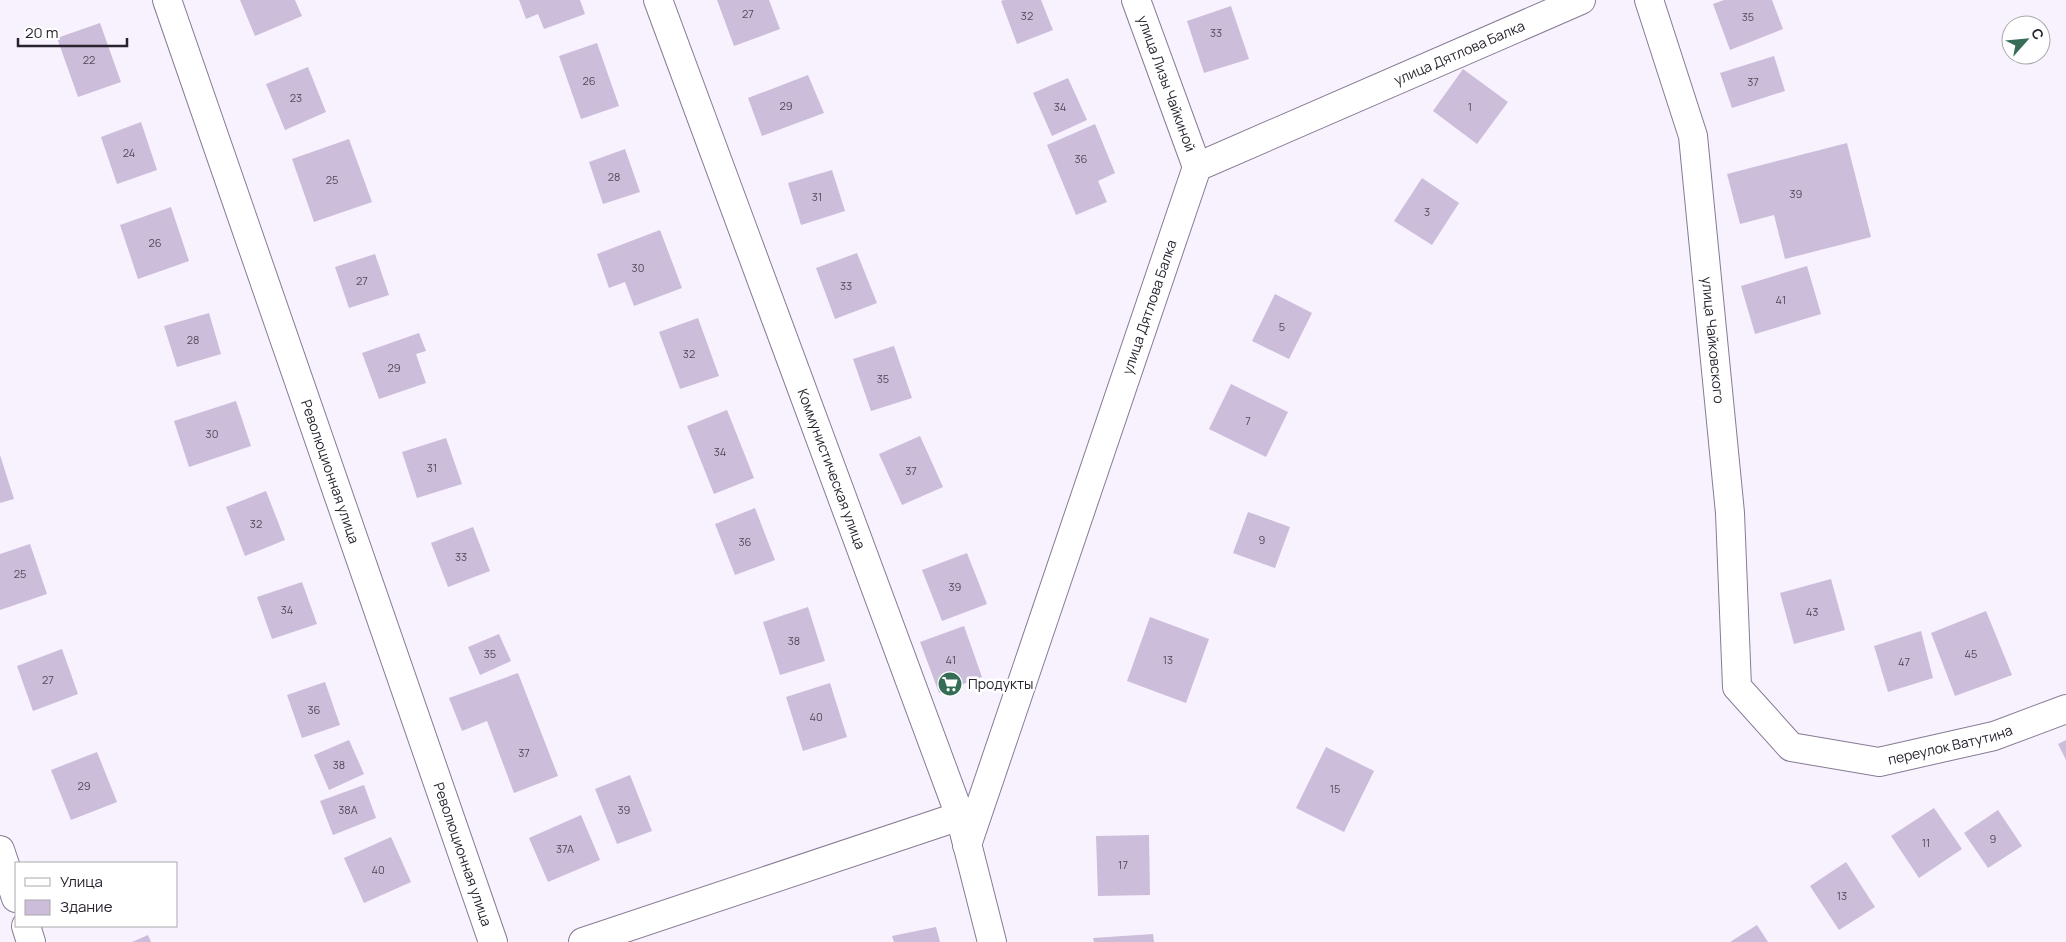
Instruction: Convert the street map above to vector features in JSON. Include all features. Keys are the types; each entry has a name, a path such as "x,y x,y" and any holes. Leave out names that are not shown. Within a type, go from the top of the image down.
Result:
{"street":[{"name":"Революционная улица","path":"167,0 493,942"},
{"name":"Коммунистическая улица","path":"658,0 960,816 992,942"},
{"name":"улица Лизы Чайкиной","path":"1136,0 1197,167"},
{"name":"улица Дятлова Балка","path":"967,845 1197,167 1581,0"},
{"name":"улица Чайковского","path":"1649,0 1693,136 1730,512 1737,687"},
{"name":"переулок Ватутина","path":"1737,687 1791,746 1879,762 1994,736 2066,708"},
{"path":"583,942 960,816"},
{"path":"0,850 15,895"},
{"path":"26,927 31,942"}],"building":[{"path":"240,0 295,0 302,16 255,36"},
{"path":"519,0 580,0 585,14 544,29 538,14 526,19"},
{"path":"717,0 769,0 780,29 734,46"},
{"path":"1041,0 1053,30 1017,44 1001,1"},
{"path":"1724,0 1772,0 1783,29 1730,50 1713,4"},
{"path":"1231,6 1249,59 1204,73 1187,21"},
{"path":"100,23 121,82 78,97 57,38"},
{"path":"597,43 619,106 581,119 559,56"},
{"path":"1774,56 1785,91 1732,108 1720,73"},
{"path":"308,67 326,112 285,130 266,84"},
{"path":"1463,69 1508,102 1477,144 1433,111"},
{"path":"808,75 824,113 762,136 748,98"},
{"path":"1068,78 1087,120 1052,136 1033,93"},
{"path":"141,122 157,170 117,184 101,137"},
{"path":"1095,124 1115,173 1098,181 1107,202 1076,215 1047,145"},
{"path":"349,139 372,202 314,222 292,159"},
{"path":"1847,143 1871,237 1785,259 1774,215 1740,224 1727,174"},
{"path":"625,149 640,192 603,204 589,162"},
{"path":"832,170 845,211 801,225 788,183"},
{"path":"1422,178 1459,203 1432,245 1394,221"},
{"path":"171,207 189,261 138,279 120,225"},
{"path":"660,230 682,288 634,306 625,282 609,288 597,254"},
{"path":"857,253 877,303 835,319 816,268"},
{"path":"375,254 389,295 349,308 335,267"},
{"path":"1807,266 1821,314 1755,334 1741,286"},
{"path":"1275,294 1312,313 1289,359 1252,341"},
{"path":"209,313 221,354 177,367 164,326"},
{"path":"698,318 719,376 680,389 659,332"},
{"path":"419,333 426,351 416,354 426,383 379,399 362,353"},
{"path":"894,346 912,398 871,411 853,359"},
{"path":"1231,384 1288,412 1266,457 1209,429"},
{"path":"236,401 251,446 189,467 174,421"},
{"path":"727,410 754,478 714,494 687,426"},
{"path":"920,436 943,487 902,505 879,454"},
{"path":"446,438 462,484 417,498 402,452"},
{"path":"0,455 14,499 0,503"},
{"path":"266,491 285,540 245,556 226,507"},
{"path":"755,508 775,560 735,575 715,524"},
{"path":"1248,512 1290,527 1275,568 1233,553"},
{"path":"473,527 490,571 448,587 431,543"},
{"path":"30,544 47,594 0,610 0,554"},
{"path":"967,553 987,604 942,621 922,570"},
{"path":"1831,579 1845,630 1794,644 1780,593"},
{"path":"302,582 317,624 272,639 257,597"},
{"path":"808,607 825,661 780,675 763,622"},
{"path":"1986,611 2012,675 1955,696 1931,633"},
{"path":"1150,617 1209,639 1186,703 1127,681"},
{"path":"964,626 982,677 939,693 920,642"},
{"path":"1921,631 1933,678 1888,692 1874,646"},
{"path":"499,634 511,661 480,675 468,647"},
{"path":"62,649 78,694 33,711 17,666"},
{"path":"518,673 558,776 514,793 487,721 462,731 449,698"},
{"path":"325,682 340,725 302,738 287,695"},
{"path":"830,683 847,737 803,751 786,697"},
{"path":"349,740 364,774 329,790 314,755"},
{"path":"2066,740 2066,760 2058,744"},
{"path":"1326,747 1374,771 1344,832 1296,808"},
{"path":"97,752 117,802 71,820 51,770"},
{"path":"630,775 652,831 617,844 595,789"},
{"path":"364,785 376,818 333,835 320,801"},
{"path":"1934,808 1962,849 1919,878 1891,836"},
{"path":"1998,810 2022,846 1988,868 1964,833"},
{"path":"581,815 600,860 548,882 529,838"},
{"path":"1149,835 1150,895 1098,896 1096,836"},
{"path":"391,837 411,882 364,903 344,858"},
{"path":"1846,862 1875,907 1839,930 1810,886"},
{"path":"1757,925 1768,942 1730,942"},
{"path":"936,927 940,942 894,942 892,936"},
{"path":"1153,934 1154,942 1094,942 1093,938"},
{"path":"148,935 151,942 132,942"}],"place":[{"name":"Продукты","path":"950,684"}]}
